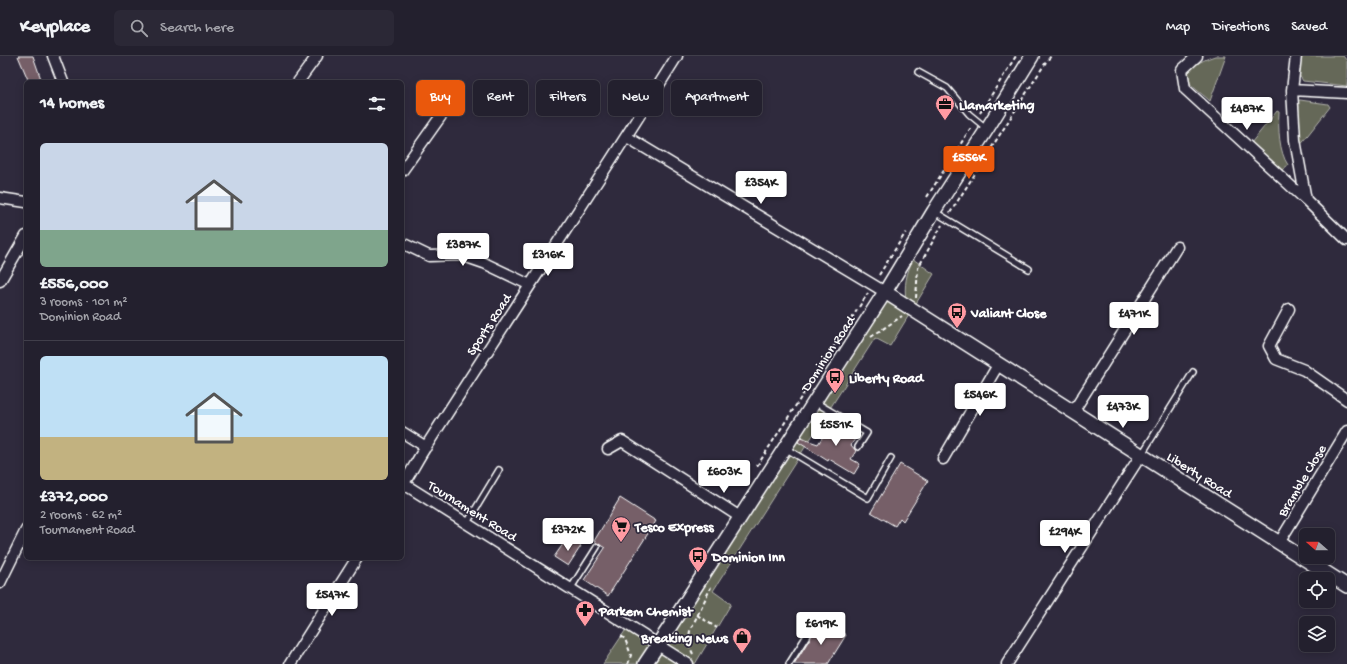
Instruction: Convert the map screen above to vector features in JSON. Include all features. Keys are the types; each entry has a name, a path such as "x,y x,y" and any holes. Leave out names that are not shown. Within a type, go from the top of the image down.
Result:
{"street":[{"path":"52,56 62,80"},
{"path":"299,80 316,56"},
{"name":"Sports Road","path":"404,483 530,285 627,137 677,56"},
{"name":"Dominion Road","path":"645,664 885,292 934,211 1032,56"},
{"path":"1197,56 1182,70 1185,89 1346,238"},
{"path":"1296,56 1292,90 1295,140 1306,200"},
{"path":"1292,90 1347,93"},
{"path":"404,168 442,116"},
{"name":"Liberty Road","path":"627,137 885,292 1347,586"},
{"path":"0,198 24,202"},
{"path":"0,281 24,239"},
{"path":"404,244 429,256 461,255 484,263 530,285"},
{"path":"1073,412 1176,248"},
{"path":"1289,309 1269,346 1276,359 1304,370 1347,400"},
{"path":"942,459 998,365"},
{"name":"Bramble Close","path":"1279,543 1347,431"},
{"path":"404,433 426,447"},
{"path":"608,449 622,441 740,517"},
{"path":"1007,664 1141,455"},
{"name":"Tournament Road","path":"404,486 571,588 688,664"},
{"path":"0,583 24,534"},
{"path":"294,663 356,560"}],"lane":[{"path":"918,72 947,88 969,114 987,129"},
{"path":"934,211 1029,269"},
{"path":"1141,455 1193,372"},
{"path":"814,402 867,433 858,448"},
{"path":"785,448 868,498 891,458"},
{"path":"467,523 499,470"},
{"path":"571,588 597,547"},
{"path":"789,664 816,621"}],"path":[{"path":"867,343 872,337 912,310 916,299 918,268 946,219 1051,56"},
{"path":"694,655 688,643 690,632 715,582"},
{"path":"698,615 717,628"},
{"path":"621,636 625,639 631,655 628,664"}],"green space":[{"path":"1215,56 1226,56 1210,101 1189,82 1187,77 1191,68 1206,59"},
{"path":"1301,56 1343,56 1347,61 1347,86 1303,81 1297,72"},
{"path":"1300,100 1328,104 1330,107 1300,145 1295,102"},
{"path":"1277,111 1279,112 1281,147 1288,165 1282,170 1278,170 1251,143"},
{"path":"913,259 934,274 890,346 875,338 713,591 731,604 695,664 603,664 629,625 658,645 885,292 906,302 906,280"}],"building":[{"path":"18,56 33,56 41,80 28,80"},
{"path":"844,424 859,433 851,445 856,451 851,459 860,464 854,474 829,459 828,461 798,442 800,438 818,444 830,426 839,432"},
{"path":"900,464 928,481 903,521 900,518 895,526 871,512"},
{"path":"620,498 656,521 608,596 584,580 605,548 594,541"},
{"path":"568,537 581,546 568,566 554,557"},
{"path":"819,624 828,630 830,625 846,635 828,664 794,664"}],"place":[{"name":"Llamarketing","path":"945,121"},
{"name":"Valiant Close","path":"957,329"},
{"name":"Liberty Road","path":"835,394"},
{"name":"Tesco Express","path":"621,543"},
{"name":"Dominion Inn","path":"698,573"},
{"name":"Parkem Chemist","path":"585,627"},
{"name":"Breaking News","path":"742,654"}]}
